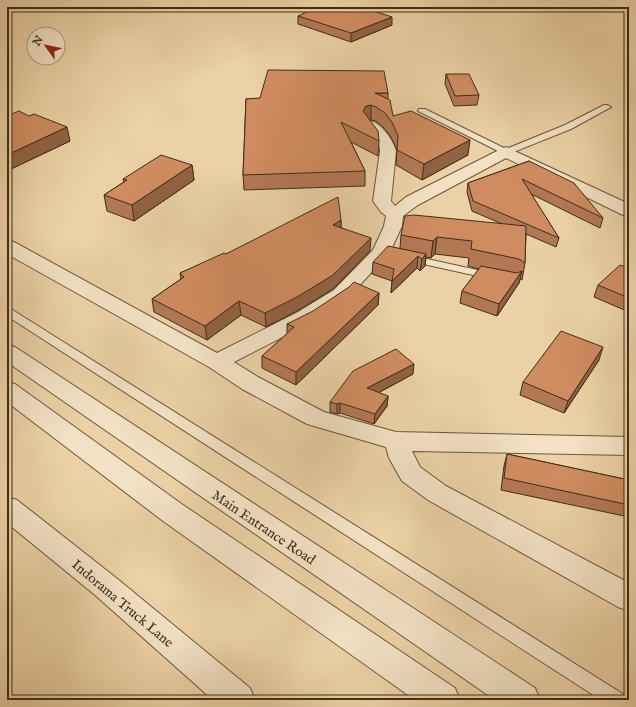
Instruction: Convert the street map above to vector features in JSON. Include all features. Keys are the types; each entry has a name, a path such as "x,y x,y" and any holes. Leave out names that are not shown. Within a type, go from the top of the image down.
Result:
{"street":[{"path":"371,125 387,145 388,152 382,201 387,208 395,214"},
{"path":"216,362 305,317 341,294 388,254 395,214 412,201 506,152 629,211"},
{"path":"7,246 216,362 250,383 316,418 396,441 629,446"},
{"name":"Main Entrance Road","path":"7,352 523,700"},
{"path":"7,390 173,513 443,700"},
{"path":"396,441 402,458 411,474 437,493 629,598"},
{"name":"Indorama Truck Lane","path":"7,508 105,586 238,700"}],"lane":[{"path":"422,111 506,152 568,127 607,107"},
{"path":"388,254 500,278"},
{"path":"7,311 617,700"}],"building":[{"path":"317,7 362,7 392,17 351,33 298,16"},
{"path":"268,70 384,71 388,93 375,93 390,100 393,116 411,111 470,140 424,164 397,150 398,136 392,122 385,113 371,105 366,106 363,111 378,131 379,141 341,122 365,171 243,175 246,99 260,98"},
{"path":"446,74 469,74 479,95 455,96"},
{"path":"19,111 29,116 34,114 67,127 7,155 7,116"},
{"path":"161,155 192,165 132,205 104,195 127,180 123,179"},
{"path":"529,161 574,183 603,218 522,179 559,238 473,201 468,183"},
{"path":"338,197 341,220 333,225 371,238 333,275 297,297 265,313 239,301 205,326 152,299 184,277 180,273 224,253 226,254"},
{"path":"414,215 526,226 525,263 519,259 471,249 472,241 437,237 433,241 401,235 405,216"},
{"path":"388,246 426,254 422,259 418,256 392,281 394,269 373,262"},
{"path":"620,265 629,268 629,298 598,285"},
{"path":"481,266 517,273 522,271 499,304 462,291"},
{"path":"354,282 379,293 296,372 262,356 294,327 287,324 313,311"},
{"path":"561,331 603,347 568,401 523,382"},
{"path":"396,349 414,364 367,388 388,396 375,414 340,403 337,404 330,402 353,371"},
{"path":"507,454 629,480 629,505 504,478"}]}
